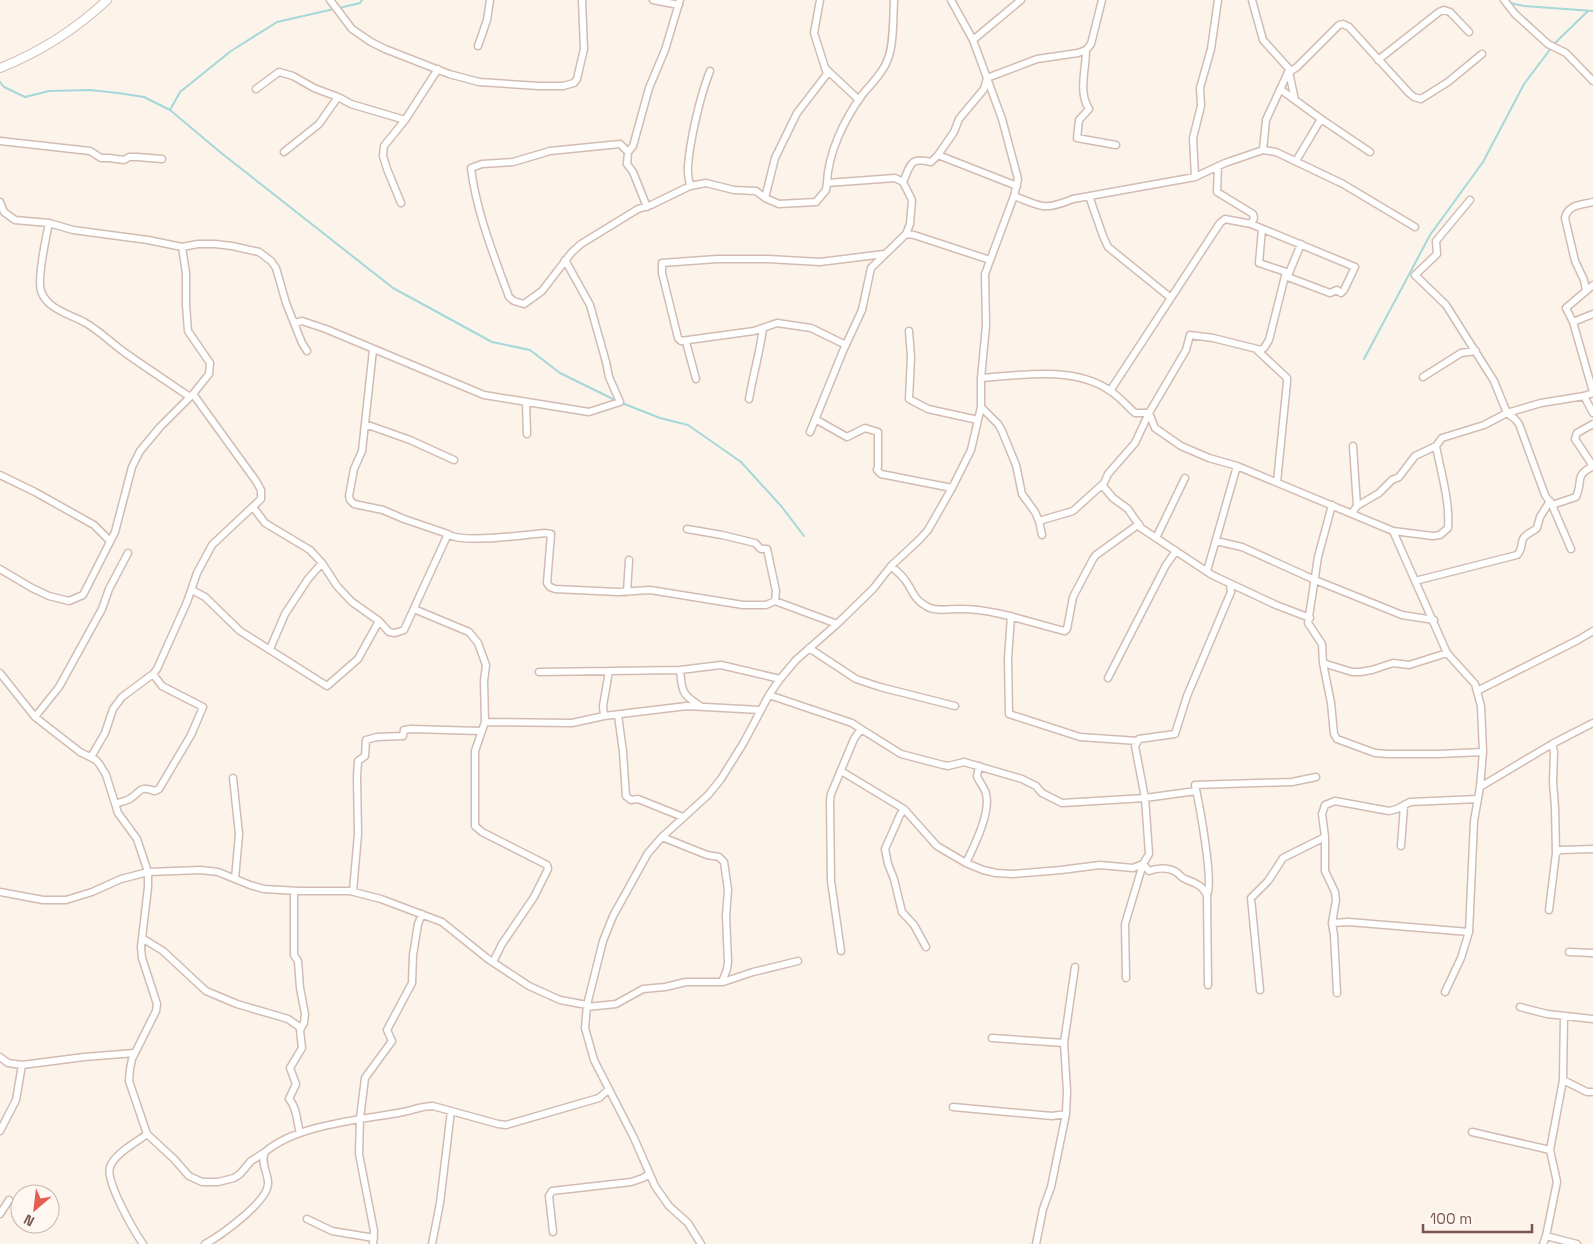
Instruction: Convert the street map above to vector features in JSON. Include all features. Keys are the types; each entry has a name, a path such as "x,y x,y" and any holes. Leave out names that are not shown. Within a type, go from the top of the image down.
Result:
{"street":[{"path":"0,68 28,57 63,37 107,0"},
{"path":"330,0 352,29 371,42 405,58 479,82 539,86 563,86 574,83 579,73 584,49 582,0"},
{"path":"478,46 487,20 490,0"},
{"path":"647,207 633,172 627,164 628,152 633,146 649,88 664,50 679,2 653,0"},
{"path":"765,198 775,158 797,114 827,74 814,33 820,0"},
{"path":"628,152 620,144 550,151 513,162 482,164 471,168 478,202 495,259 510,297 524,304 532,300 551,281 565,260 581,244 638,209 647,207 690,186 706,183 734,190 756,191 765,198 785,205 816,202 826,190 828,168 844,123 887,63 890,54 894,0"},
{"path":"972,40 1021,0"},
{"path":"903,182 912,162 916,159 921,159 931,162 938,155 954,132 959,119 984,89 988,78 1037,59 1078,53 1086,50 1091,44 1102,0"},
{"path":"1195,177 1193,138 1200,106 1200,88 1211,49 1218,0"},
{"path":"1252,0 1263,40 1289,70 1295,100"},
{"path":"1504,0 1515,14 1548,44 1566,53 1593,81"},
{"path":"701,1244 688,1222 669,1206 655,1186 634,1138 594,1060 585,1028 587,1006 603,941 613,916 648,853 662,836 708,795 721,779 744,742 769,695 796,660 873,589 891,566 920,539 952,488 971,450 981,407 981,378 986,326 985,274 1014,196 1018,173 988,78 955,2"},
{"path":"1378,60 1444,10 1450,12 1469,32"},
{"path":"1263,150 1266,120 1289,70 1297,67 1339,25 1343,24 1349,27 1414,98 1421,99 1448,82 1482,54"},
{"path":"1086,50 1082,96 1089,109 1079,120 1077,138 1116,146"},
{"path":"401,203 390,180 383,156 384,146 405,120 438,69"},
{"path":"826,69 859,100"},
{"path":"690,186 687,168 690,146 710,71"},
{"path":"256,89 280,72 294,76 314,88 351,104 405,120"},
{"path":"1280,89 1370,152"},
{"path":"284,152 319,124 338,97"},
{"path":"1296,161 1321,119"},
{"path":"0,141 90,152 101,158 124,160 138,157 162,159"},
{"path":"1014,196 1043,207 1054,206 1073,199 1195,177 1218,166 1263,150 1276,152 1343,184 1415,227"},
{"path":"938,155 1017,186"},
{"path":"1218,166 1217,192 1253,214 1254,218 1251,224"},
{"path":"810,432 862,310 871,268 906,234 910,224 912,200 903,182 895,178 827,184"},
{"path":"1089,196 1108,247 1171,298"},
{"path":"1470,200 1436,241 1437,254 1415,275 1446,305 1494,381 1507,413 1519,424 1545,495 1551,503 1571,550"},
{"path":"0,202 4,212 15,220 49,223 73,230 148,240 182,247 198,244 232,246 259,252 265,255 276,268 286,303 307,351"},
{"path":"1586,290 1584,280 1575,261 1565,218 1570,209 1593,202"},
{"path":"1110,391 1220,223 1225,219 1262,228 1355,267 1344,290 1340,293 1337,290 1330,292 1259,263 1262,228"},
{"path":"49,223 43,250 40,286 47,301 103,333 122,350 192,395 220,430 261,490 259,503 212,545 196,573 192,590 153,674 122,697 113,709 105,733 91,757"},
{"path":"906,234 990,260"},
{"path":"1257,350 1264,348 1269,340 1287,275 1301,244"},
{"path":"0,569 49,596 69,601 83,594 118,524 136,458 160,426 205,381 210,369 210,363 188,331 186,273 182,247"},
{"path":"846,345 810,328 777,323 763,328 686,342 678,338 662,273 662,262 768,259 820,262 884,254"},
{"path":"296,323 302,321 326,328 373,350 400,359 484,395 589,412 620,402 609,377 590,305 565,260"},
{"path":"1352,513 1356,506 1379,493 1392,480 1399,477 1415,456 1436,446 1442,438 1484,424 1507,413 1541,403 1584,396 1593,392 1573,322 1566,308 1593,286"},
{"path":"1573,322 1593,314"},
{"path":"749,399 754,370 760,354 763,328"},
{"path":"908,331 912,357 909,399 928,409 978,420"},
{"path":"1039,521 1072,511 1102,485 1108,474 1135,443 1149,413 1186,350 1190,335 1213,338 1257,350 1286,378 1277,482"},
{"path":"686,342 696,379"},
{"path":"373,350 362,451 354,469 349,496 354,504 383,510 448,534 453,538 551,534 548,583 550,587 585,591 627,592 656,590 738,604 766,604 775,601 837,624"},
{"path":"1423,377 1461,353 1476,351"},
{"path":"981,378 1051,374 1078,378 1096,383 1110,391 1135,413 1149,413"},
{"path":"1584,396 1593,412"},
{"path":"526,403 527,434"},
{"path":"981,407 998,424 1002,431 1016,465 1022,494 1035,512 1042,535"},
{"path":"1149,413 1155,428 1181,446 1209,458 1238,466 1393,531 1433,536 1444,533 1448,528 1449,518 1436,446"},
{"path":"815,419 847,437 865,428 878,432 878,466 876,470 881,474 952,488"},
{"path":"365,424 410,440 454,460"},
{"path":"1415,581 1517,555 1522,550 1523,539 1537,528 1540,517 1551,503 1576,497 1579,490 1580,476 1593,466 1575,438 1577,433 1593,424"},
{"path":"1353,446 1356,506"},
{"path":"1207,571 1238,466"},
{"path":"0,475 94,525 109,540"},
{"path":"1156,538 1185,478"},
{"path":"1102,485 1113,498 1128,509 1141,528 1207,571 1276,605 1310,618"},
{"path":"1332,505 1318,558 1308,623 1322,644 1322,663 1334,734 1337,739 1375,753 1438,754 1483,752"},
{"path":"253,507 265,523 310,550 322,563 337,586 352,602 389,632 395,634 404,630 448,534"},
{"path":"891,566 906,581 917,600 932,609 978,609 1065,631 1073,597 1093,558 1139,524"},
{"path":"687,529 755,543 761,549 767,549 776,591 775,601"},
{"path":"1393,531 1448,653 1475,684 1481,706 1483,752 1480,787 1474,821 1469,932 1461,958 1445,992"},
{"path":"1216,541 1242,548 1402,615 1434,620"},
{"path":"1108,678 1166,565 1176,551"},
{"path":"35,717 59,687 102,609 109,590 128,553"},
{"path":"627,592 629,560"},
{"path":"270,649 285,614 308,579 322,563"},
{"path":"1011,616 1008,659 1010,714 1080,737 1138,741 1139,739 1174,734 1186,696 1231,592 1230,584"},
{"path":"192,590 206,597 240,630 328,686 358,659 379,622"},
{"path":"414,609 469,632 476,639 486,665 484,681 485,722 475,751 475,826 482,832 547,865 548,870 534,897 502,944 493,962"},
{"path":"1478,691 1593,631"},
{"path":"809,648 856,679 955,706"},
{"path":"1322,663 1352,672 1372,670 1393,663 1409,665 1448,653"},
{"path":"539,672 680,670 721,665 780,679"},
{"path":"680,670 683,693 699,706"},
{"path":"604,716 603,706 608,671"},
{"path":"116,804 132,798 141,788 155,791 159,789 191,735 203,707 162,686 153,674"},
{"path":"0,675 35,717 100,765 106,775 118,813 137,839 148,872 142,958 157,1004 156,1011 132,1059 129,1081 147,1134 189,1176 202,1182 218,1182 234,1178 251,1161 300,1133 360,1118 433,1106 506,1125 599,1098 609,1089"},
{"path":"769,695 852,723 901,754 948,766 964,762 1022,779 1036,786 1042,793 1062,803 1145,798 1196,791"},
{"path":"485,722 572,723 604,716 699,706 760,710"},
{"path":"618,715 626,796 631,800 638,799 683,817"},
{"path":"1480,787 1552,744 1593,723"},
{"path":"353,891 358,834 358,761 366,756 366,740 377,737 403,736 404,730 411,729 481,731"},
{"path":"841,951 831,881 830,801 831,794 854,740 861,729"},
{"path":"1126,978 1125,924 1143,864 1149,854 1145,798 1135,750 1138,741"},
{"path":"1549,910 1556,853 1553,782 1554,752 1552,744"},
{"path":"966,863 983,824 986,802 986,794 977,776 979,766"},
{"path":"842,771 904,809 938,846 966,863 983,870 1013,874 1100,865 1133,868 1143,864"},
{"path":"1208,985 1207,895 1210,890 1195,785 1292,782 1316,777"},
{"path":"233,778 239,834 234,879"},
{"path":"1337,993 1332,923 1336,900 1335,892 1325,871 1325,837 1322,809 1327,804 1335,801 1389,811 1410,802 1478,799"},
{"path":"1401,846 1404,806"},
{"path":"904,809 885,849 902,912 914,925 926,948"},
{"path":"662,836 707,855 719,857 724,862 728,890 726,916 728,962 722,982"},
{"path":"1260,990 1251,898 1268,881 1283,858 1325,837"},
{"path":"1556,853 1560,850 1593,850"},
{"path":"1143,864 1149,871 1164,868 1177,872 1182,878 1198,884 1207,895"},
{"path":"0,892 43,900 66,900 92,892 121,879 148,872 209,870 264,889 353,891 442,922 493,962 546,994 560,1000 587,1006 616,1004 643,989 665,987 686,982 722,982 798,961"},
{"path":"294,891 294,955 298,961 299,982 305,1012 304,1023 301,1028 302,1048 290,1068 296,1084 289,1099 292,1102 300,1133"},
{"path":"307,1219 326,1229 374,1241 374,1231 358,1154 365,1078 390,1045 392,1039 387,1030 412,983 413,955 418,924 422,914"},
{"path":"1332,923 1349,922 1469,932"},
{"path":"142,938 163,951 206,991 238,1004 288,1019 301,1028"},
{"path":"1569,952 1593,953"},
{"path":"1036,1244 1043,1209 1051,1187 1066,1114 1067,1091 1064,1043 1075,967"},
{"path":"1520,1007 1547,1014 1593,1019"},
{"path":"1543,1244 1557,1182 1550,1150 1562,1080 1564,1016"},
{"path":"992,1038 1064,1043"},
{"path":"0,1057 8,1063 22,1065 135,1052"},
{"path":"0,1131 16,1100 22,1065"},
{"path":"1562,1080 1587,1092 1593,1092"},
{"path":"954,1107 1052,1116 1066,1114"},
{"path":"432,1244 440,1203 451,1111"},
{"path":"1472,1132 1550,1150"},
{"path":"143,1244 116,1194 109,1174 115,1159 147,1134"},
{"path":"205,1244 240,1220 266,1193 268,1182 263,1160 265,1152"},
{"path":"553,1232 549,1196 552,1191 630,1182 649,1174"},
{"path":"0,1214 9,1200"},
{"path":"1546,1236 1577,1244"}],"waterway":[{"path":"339,8 360,3 362,0"},
{"path":"1510,3 1524,6 1593,11"},
{"path":"170,110 180,92 231,51 277,22 334,9"},
{"path":"1364,359 1430,235 1483,162 1524,84 1555,43 1588,11"},
{"path":"0,82 4,87 25,97 49,91 90,90 144,97 170,110 220,152 393,288 492,342 530,350 560,373 617,401"},
{"path":"622,403 660,418 688,425 741,462 782,507 804,536"}]}
